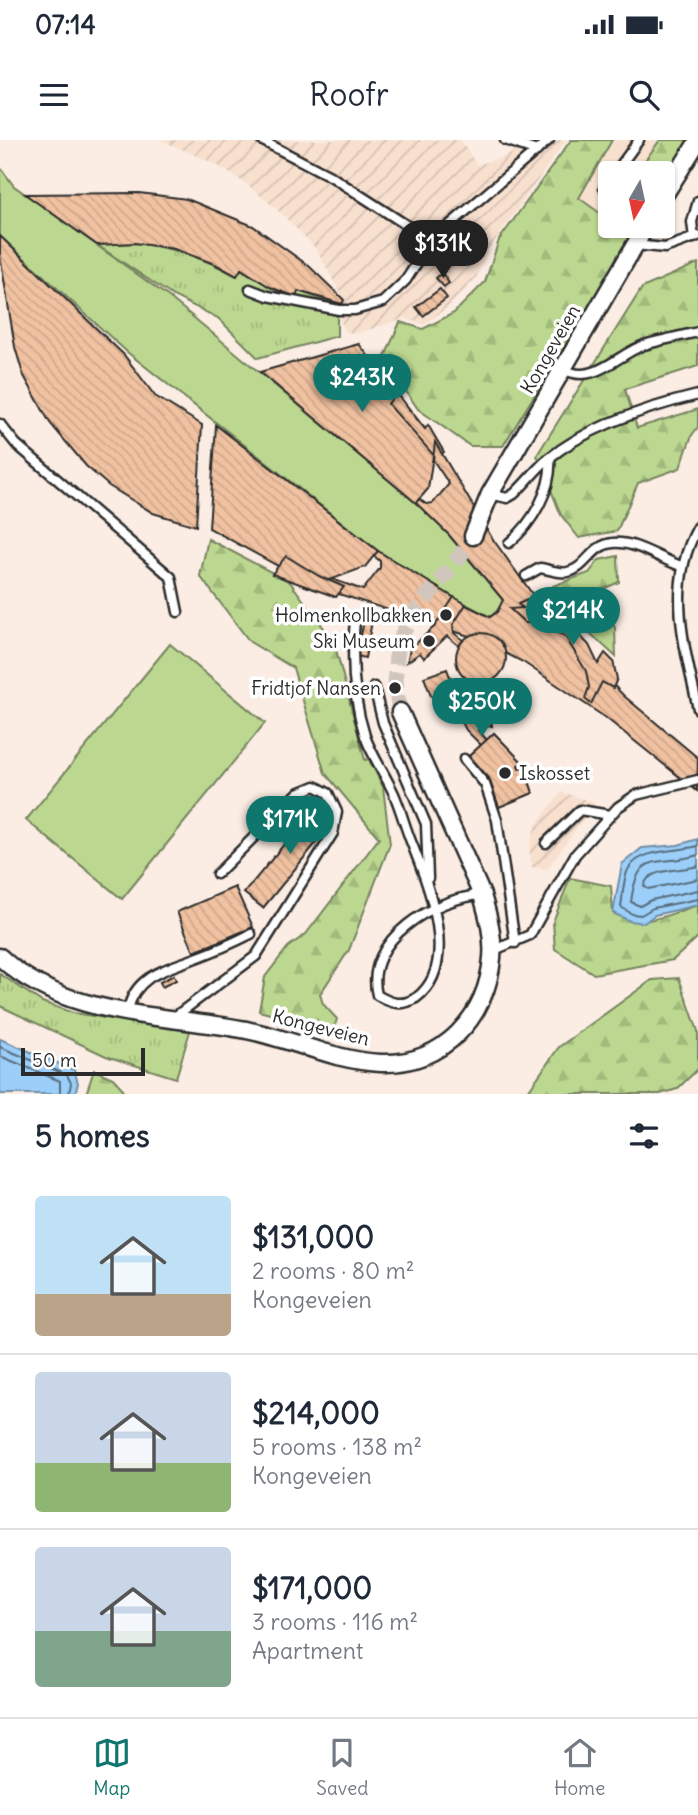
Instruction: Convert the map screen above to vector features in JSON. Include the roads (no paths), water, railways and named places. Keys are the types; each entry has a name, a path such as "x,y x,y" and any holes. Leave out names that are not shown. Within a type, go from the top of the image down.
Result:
{"street":[{"path":"676,176 698,141"},
{"name":"Kongeveien","path":"473,536 490,494 639,238"},
{"name":"Kongeveien","path":"0,957 50,992 85,1003 245,1030 360,1060 405,1061 428,1054 450,1041 472,1019 488,987 492,951 490,923 482,895 400,712"}],"lane":[{"path":"261,140 332,177 431,241"},
{"path":"505,140 537,151"},
{"path":"250,289 339,310 355,310 383,302 406,280 431,241 549,140"},
{"path":"624,161 639,140"},
{"path":"635,245 665,248 696,237 692,222 698,201"},
{"path":"563,369 577,375 594,372 645,345 698,332"},
{"path":"490,494 503,498 514,494 550,457 590,433 665,403 698,395"},
{"path":"0,424 16,444 171,577 178,612"},
{"path":"509,543 521,533 540,502 548,485 550,457"},
{"path":"698,527 681,566 679,610 698,709"},
{"path":"526,576 540,568 561,573 572,571 597,547 613,543 641,548 681,566"},
{"path":"355,620 354,680 366,737 399,805 428,880 434,907 438,949 436,972 426,990 410,1002 391,1003 377,995 373,979 379,963 399,933 434,907 461,897 482,895"},
{"path":"374,687 383,723 426,824 428,880"},
{"path":"464,759 485,784 497,820 515,943"},
{"path":"492,951 530,935 539,924 575,855 610,815 636,795 698,780"},
{"path":"173,1018 207,990 245,966 263,946 277,918 333,833 337,812 328,793 315,786 298,793 217,874"},
{"path":"546,843 580,810 610,815"},
{"path":"128,1010 135,989 159,970 199,957 251,934"}],"water":[{"path":"698,839 698,905 655,915 644,923 630,921 613,913 622,864 642,848 678,845"},
{"path":"0,1039 74,1070 78,1083 75,1094 0,1094"}],"tunnel":[{"path":"400,712 396,680 397,654 403,633 413,615 473,536"}],"place":[{"name":"Holmenkollbakken","path":"446,615"},
{"name":"Ski Museum","path":"429,641"},
{"name":"Fridtjof Nansen","path":"395,688"},
{"name":"Iskosset","path":"505,773"}]}
